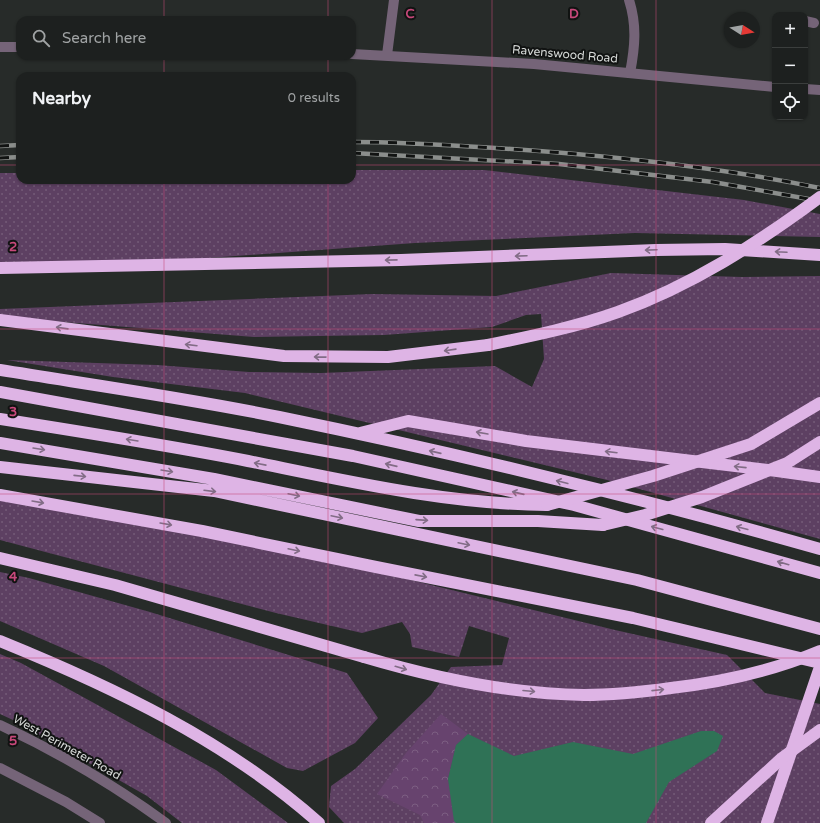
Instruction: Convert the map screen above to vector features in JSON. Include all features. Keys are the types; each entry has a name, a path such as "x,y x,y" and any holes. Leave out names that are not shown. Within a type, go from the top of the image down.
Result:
{"highway":[{"path":"0,320 284,356 388,357 488,345 563,329 618,312 675,288 772,233 820,197"},
{"path":"0,268 401,260 656,250 725,249 820,255"},
{"path":"0,370 207,404 357,434 670,508 820,549"},
{"path":"0,392 353,456 574,506 820,573"},
{"path":"0,418 191,450 415,494 512,505 547,505 653,476 751,444 820,403"},
{"path":"357,434 408,421 526,441 820,477"},
{"path":"0,443 214,479 419,521 538,521 602,525 646,515 702,496 787,463 820,442"},
{"path":"0,467 214,491 637,580 820,629"},
{"path":"0,495 202,531 633,618 820,662"},
{"path":"0,558 136,590 430,676 524,691 584,695 635,692 709,684 756,674 820,651"},
{"path":"0,641 113,691 194,734 271,783 319,823"},
{"path":"767,823 820,667"},
{"path":"711,823 782,758 820,730"}],"street":[{"path":"387,55 394,0"},
{"path":"630,0 634,16 636,43 630,73"},
{"path":"0,47 16,47"},
{"name":"Ravenswood Road","path":"356,54 534,64 772,85"},
{"path":"808,89 820,90"},
{"name":"West Perimeter Road","path":"0,725 69,760 122,792 166,823"},
{"path":"0,768 66,802 100,823"}],"shaded area":[{"path":"356,170 484,170 744,200 820,214 820,237 635,233 415,243 125,264 0,267 0,173 16,173 16,184 356,184"},
{"path":"611,273 742,277 820,276 820,539 607,480 245,393 113,377 7,360 157,365 249,372 321,373 495,366 532,387 544,359 541,314 526,315 492,327 384,335 254,337 0,317 0,309 372,294 496,296"},
{"path":"0,499 106,514 370,570 615,630 727,655 765,693 820,704 820,823 344,823 329,807 331,786 355,769 431,695 451,667 502,665 509,638 469,626 459,657 412,647 410,634 402,622 362,633 276,613 0,540"},
{"path":"0,572 29,578 150,612 347,673 378,718 355,743 303,771 287,768 104,666 0,621"},
{"path":"0,654 21,663 216,770 288,823 182,823 147,796 0,714"},
{"path":"701,731 714,731 723,736 717,751 669,782 646,823 456,823 454,821 448,779 456,745 468,734 514,756 573,742 633,754"}],"green space":[{"path":"441,714 468,734 456,745 448,779 456,823 424,823 420,815 377,794 406,753"}],"railway":[{"path":"356,142 459,146 618,158 739,173 820,188"},
{"path":"0,146 16,145"},
{"path":"356,153 559,164 713,182 820,201"},
{"path":"0,158 16,157"}]}
